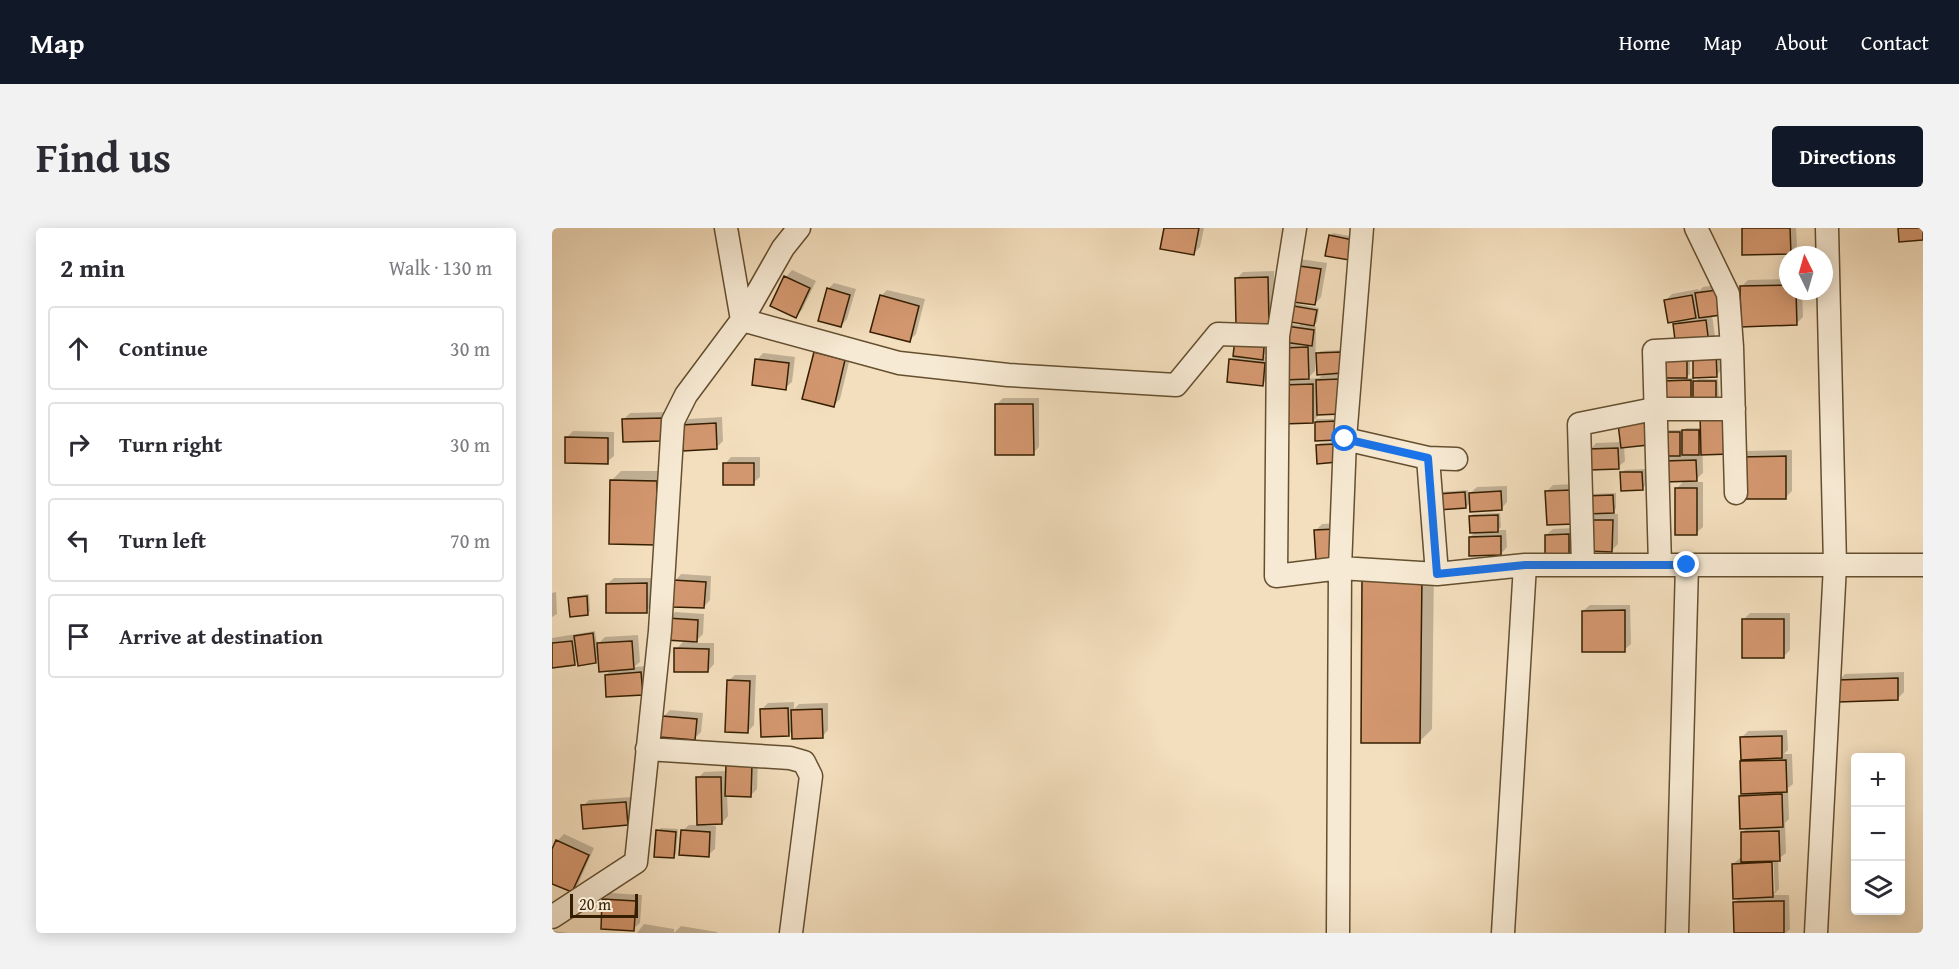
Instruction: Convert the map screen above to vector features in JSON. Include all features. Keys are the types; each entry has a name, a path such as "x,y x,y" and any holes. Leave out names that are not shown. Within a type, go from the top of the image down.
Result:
{"street":[{"path":"726,228 742,320"},
{"path":"552,917 636,862 660,631 673,421 686,394 742,320 783,248 799,228"},
{"path":"1295,228 1278,336 1276,576 1340,568 1437,574 1525,565 1923,565"},
{"path":"1338,933 1340,568 1345,439 1362,228"},
{"path":"1696,228 1728,294 1732,347 1736,493"},
{"path":"1816,933 1835,565 1827,228"},
{"path":"742,320 899,363 1008,375 1176,385 1218,334 1278,336"},
{"path":"1660,565 1654,351 1732,347"},
{"path":"1583,565 1579,423 1654,410 1734,409"},
{"path":"1345,439 1428,458 1456,459"},
{"path":"1428,458 1437,574"},
{"path":"1503,933 1525,565"},
{"path":"1677,933 1687,565"},
{"path":"647,749 790,758 804,762 811,776 791,933"}],"building":[{"path":"1164,228 1199,228 1194,255 1160,249"},
{"path":"1742,228 1790,228 1791,246 1779,246 1779,254 1742,255"},
{"path":"1898,228 1923,228 1923,240 1899,242"},
{"path":"1329,235 1353,240 1349,260 1325,256"},
{"path":"1292,265 1321,269 1315,305 1286,301"},
{"path":"784,276 810,288 796,318 770,306"},
{"path":"1268,277 1269,324 1236,325 1235,278"},
{"path":"1779,285 1779,300 1796,300 1797,325 1741,327 1740,286"},
{"path":"827,288 850,295 841,327 818,321"},
{"path":"1717,290 1721,315 1699,318 1695,293"},
{"path":"880,295 919,306 910,342 870,332"},
{"path":"1692,295 1696,318 1668,323 1664,300"},
{"path":"1288,305 1317,310 1314,326 1285,321"},
{"path":"1706,320 1709,344 1676,348 1673,324"},
{"path":"1286,326 1314,330 1312,346 1284,342"},
{"path":"1236,331 1265,335 1263,360 1233,356"},
{"path":"1308,347 1309,379 1283,380 1282,348"},
{"path":"1693,351 1716,351 1717,377 1693,378"},
{"path":"814,352 845,360 834,407 802,399"},
{"path":"1341,352 1342,373 1317,375 1316,353"},
{"path":"1687,355 1687,378 1663,378 1663,356"},
{"path":"755,359 789,363 786,390 752,385"},
{"path":"1229,359 1265,363 1263,386 1227,382"},
{"path":"1339,379 1340,414 1317,415 1316,380"},
{"path":"1691,380 1691,401 1664,401 1663,381"},
{"path":"1693,381 1716,381 1716,400 1693,400"},
{"path":"1313,384 1313,423 1282,424 1281,385"},
{"path":"995,404 1033,404 1034,455 995,455"},
{"path":"1700,413 1730,413 1730,454 1701,455"},
{"path":"663,418 663,441 623,442 622,419"},
{"path":"1336,421 1337,440 1315,441 1315,422"},
{"path":"1644,421 1648,445 1621,448 1618,424"},
{"path":"716,423 717,449 683,451 681,425"},
{"path":"1682,430 1699,430 1699,455 1682,455"},
{"path":"1661,432 1680,432 1680,456 1661,456"},
{"path":"565,437 608,438 608,464 565,463"},
{"path":"1336,444 1337,462 1317,464 1316,445"},
{"path":"1618,448 1619,469 1589,470 1588,449"},
{"path":"1786,456 1786,499 1739,499 1739,457"},
{"path":"1696,460 1697,481 1664,482 1663,461"},
{"path":"723,463 754,463 754,485 723,485"},
{"path":"1620,472 1642,472 1643,490 1621,491"},
{"path":"610,480 657,481 656,545 609,544"},
{"path":"1675,488 1697,488 1697,535 1675,535"},
{"path":"1572,490 1574,524 1547,525 1545,491"},
{"path":"1501,491 1502,510 1470,512 1469,493"},
{"path":"1465,492 1466,508 1438,510 1437,494"},
{"path":"1613,495 1614,513 1586,514 1585,496"},
{"path":"1498,515 1498,532 1470,533 1469,516"},
{"path":"1586,520 1613,520 1612,552 1586,551"},
{"path":"1336,529 1338,561 1316,562 1314,530"},
{"path":"1569,534 1569,560 1545,560 1545,535"},
{"path":"1501,536 1501,555 1469,556 1469,537"},
{"path":"1362,576 1422,577 1420,743 1361,743"},
{"path":"673,580 706,582 704,608 672,607"},
{"path":"647,583 647,613 606,613 606,584"},
{"path":"587,596 588,615 570,617 568,598"},
{"path":"1625,610 1625,652 1582,652 1582,611"},
{"path":"667,618 698,620 697,642 666,640"},
{"path":"1742,619 1784,619 1784,658 1742,658"},
{"path":"593,633 596,663 578,666 574,636"},
{"path":"572,641 575,665 552,668 552,643"},
{"path":"632,641 634,669 599,672 597,643"},
{"path":"674,648 709,649 708,672 674,672"},
{"path":"641,672 643,695 606,697 605,675"},
{"path":"1898,678 1898,700 1838,702 1837,680"},
{"path":"727,680 750,681 748,733 725,732"},
{"path":"788,708 789,736 761,737 760,709"},
{"path":"822,709 823,738 792,739 791,710"},
{"path":"662,716 697,719 695,740 660,737"},
{"path":"1782,736 1782,758 1741,760 1740,737"},
{"path":"1786,760 1787,792 1741,794 1740,761"},
{"path":"726,764 752,764 751,797 725,796"},
{"path":"696,777 721,777 722,824 697,825"},
{"path":"1782,794 1783,827 1740,829 1739,796"},
{"path":"626,802 628,825 583,829 581,805"},
{"path":"656,830 676,832 674,858 654,857"},
{"path":"681,830 710,832 709,857 679,855"},
{"path":"1779,831 1780,861 1741,862 1741,832"},
{"path":"556,840 589,855 572,892 552,884 552,849"},
{"path":"1772,862 1773,897 1733,899 1732,864"},
{"path":"602,899 636,901 634,931 601,929"},
{"path":"1784,901 1784,933 1734,933 1733,902"}],"route":[{"path":"1345,439 1428,458 1437,574 1525,565 1687,565"}]}
